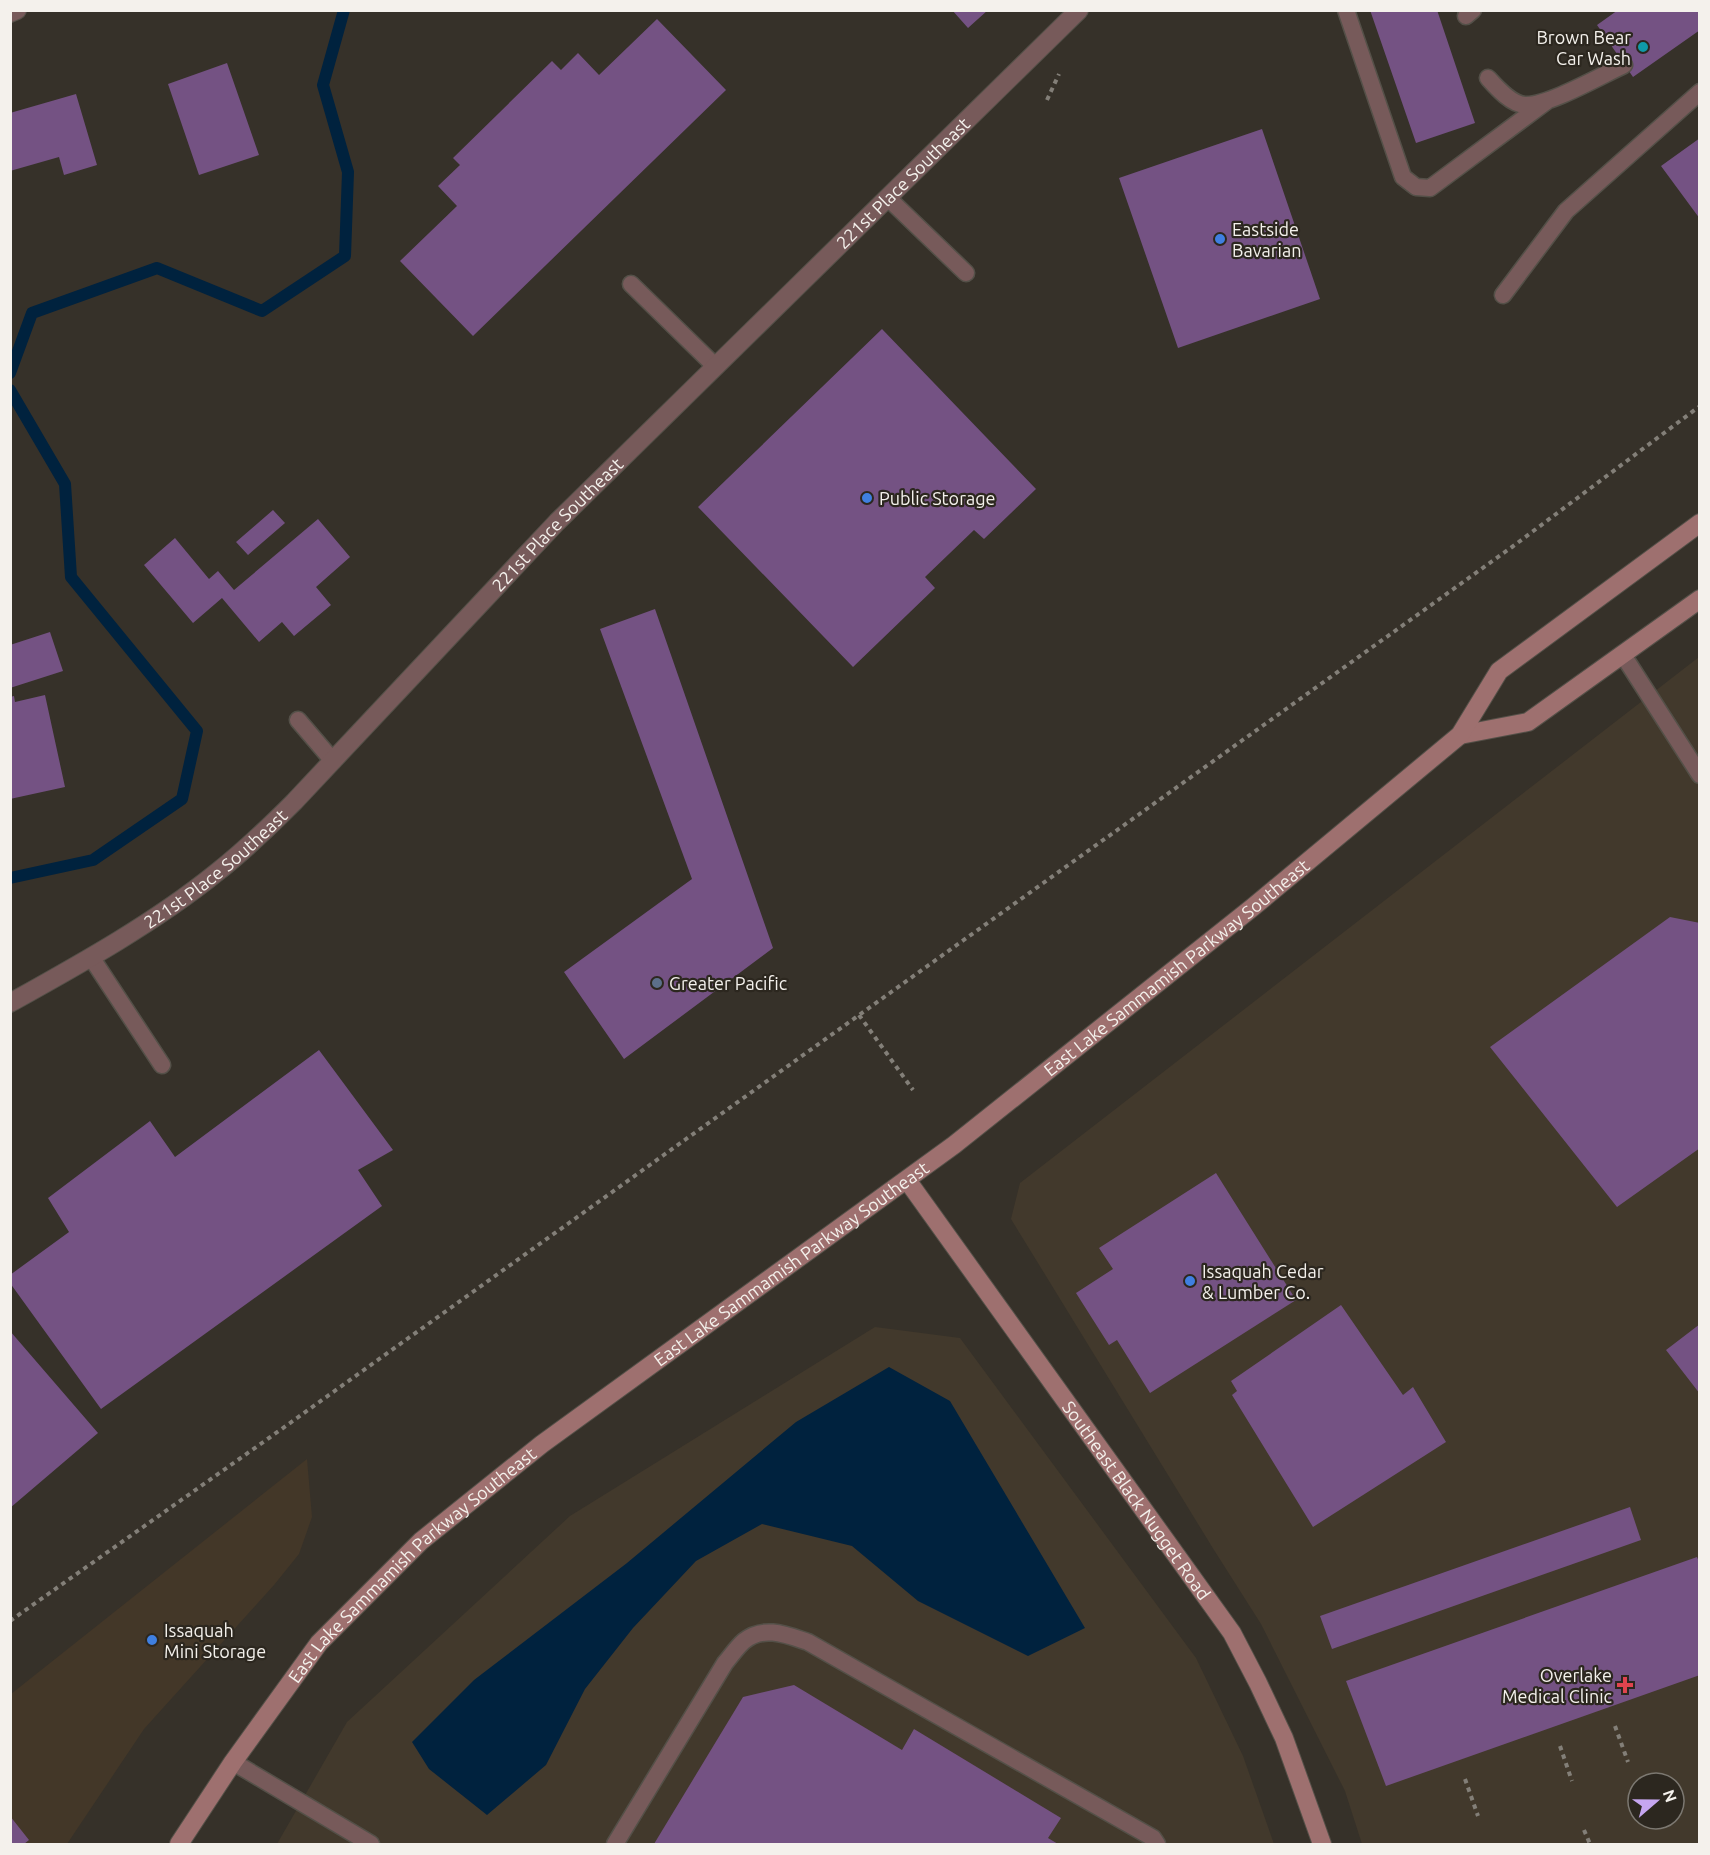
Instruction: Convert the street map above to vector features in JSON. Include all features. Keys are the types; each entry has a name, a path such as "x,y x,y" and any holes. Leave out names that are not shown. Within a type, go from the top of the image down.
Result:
{"main road":[{"name":"East Lake Sammamish Parkway Southeast","path":"179,1845 233,1762 319,1643 421,1541 542,1444 907,1180 1253,907 1460,735 1499,671 1700,523"},
{"name":"East Lake Sammamish Parkway Southeast","path":"1460,735 1528,722 1700,599"},
{"name":"Southeast Black Nugget Road","path":"907,1180 1232,1633 1284,1738 1322,1845"}],"street":[{"path":"10,13 17,10"},
{"name":"221st Place Southeast","path":"13,995 91,957 217,873 264,832 557,522 1080,10"}],"lane":[{"path":"1346,10 1403,177 1416,187 1430,188 1547,101 1624,65"},
{"path":"1488,78 1507,96 1524,105 1547,101"},
{"path":"1503,295 1566,211 1700,92"},
{"path":"888,198 966,273"},
{"path":"631,284 715,366"},
{"path":"1623,655 1700,775"},
{"path":"298,720 333,761"},
{"path":"91,957 162,1065"},
{"path":"615,1845 725,1663 744,1641 760,1634 777,1632 818,1647 1153,1838 1157,1845"},
{"path":"233,1762 371,1845"}],"path":[{"path":"10,1621 1512,547 1700,406"},
{"path":"859,1015 913,1090"},
{"path":"1615,1726 1628,1762"},
{"path":"1560,1746 1572,1781"},
{"path":"1465,1779 1478,1816"},
{"path":"1584,1830 1590,1845"}],"shaded area":[{"path":"1699,657 1699,1844 1362,1844 1345,1791 1261,1624 1011,1219 1020,1183"},
{"path":"875,1327 960,1338 1196,1658 1243,1756 1274,1844 277,1844 347,1722 570,1516"},
{"name":"Issaquah Mini Storage","path":"307,1459 312,1517 299,1554 274,1585 144,1729 67,1844 11,1844 11,1694"}],"water":[{"path":"889,1367 950,1401 1085,1628 1028,1656 918,1601 852,1546 762,1524 696,1561 633,1628 585,1689 546,1765 487,1815 429,1769 412,1742 474,1680 627,1563 796,1422"}],"building":[{"path":"952,10 988,10 968,28"},
{"path":"1370,10 1437,10 1475,123 1416,143"},
{"name":"Brown Bear Car Wash","path":"1618,10 1700,10 1700,30 1633,77 1597,25"},
{"path":"657,19 726,90 473,336 400,261 457,206 438,186 460,165 453,158 552,61 561,70 578,53 599,75"},
{"path":"227,63 259,155 199,175 168,84"},
{"path":"76,94 97,165 64,175 59,157 10,171 10,113"},
{"name":"Eastside Bavarian","path":"1262,129 1320,299 1178,348 1119,178"},
{"path":"1700,138 1700,219 1661,166"},
{"name":"Public Storage","path":"882,329 1036,489 984,539 974,530 925,577 935,588 853,667 698,507"},
{"path":"273,510 285,523 248,555 236,542"},
{"path":"318,519 350,557 316,587 331,605 294,636 282,622 259,642 222,598 193,623 144,565 175,538 209,579 218,571 234,590"},
{"path":"655,609 773,948 624,1059 564,972 692,879 600,629"},
{"path":"50,632 63,671 10,688 10,645"},
{"path":"45,695 65,787 10,799 10,697 14,696 15,702"},
{"path":"1670,917 1700,923 1700,1148 1617,1207 1490,1047"},
{"path":"319,1050 393,1150 358,1170 382,1206 101,1409 10,1283 10,1275 69,1232 48,1198 150,1121 175,1157"},
{"name":"Issaquah Cedar & Lumber Co.","path":"1216,1173 1296,1300 1150,1393 1117,1340 1109,1345 1076,1293 1113,1269 1099,1248"},
{"path":"1341,1305 1403,1395 1413,1387 1446,1442 1313,1527 1232,1395 1237,1391 1231,1381"},
{"path":"1700,1324 1700,1394 1666,1350"},
{"path":"10,1331 98,1433 10,1508"},
{"path":"1630,1507 1641,1540 1332,1649 1320,1616"},
{"path":"1697,1557 1700,1564 1700,1675 1386,1786 1346,1681"},
{"path":"794,1685 902,1750 914,1729 1061,1818 1048,1838 1058,1844 654,1844 743,1697"},
{"path":"10,1816 29,1840 24,1844 10,1844"}],"waterway":[{"path":"10,373 32,313 157,268 262,311 345,256 348,172 323,85 344,10"},
{"path":"10,390 65,484 71,577 197,731 182,799 93,860 10,878"}],"place":[{"name":"Brown Bear Car Wash","path":"1643,47"},
{"name":"Eastside Bavarian","path":"1220,239"},
{"name":"Public Storage","path":"867,498"},
{"name":"Greater Pacific","path":"657,983"},
{"name":"Issaquah Cedar & Lumber Co.","path":"1190,1281"},
{"name":"Issaquah Mini Storage","path":"152,1640"},
{"name":"Overlake Medical Clinic","path":"1625,1685"}]}
